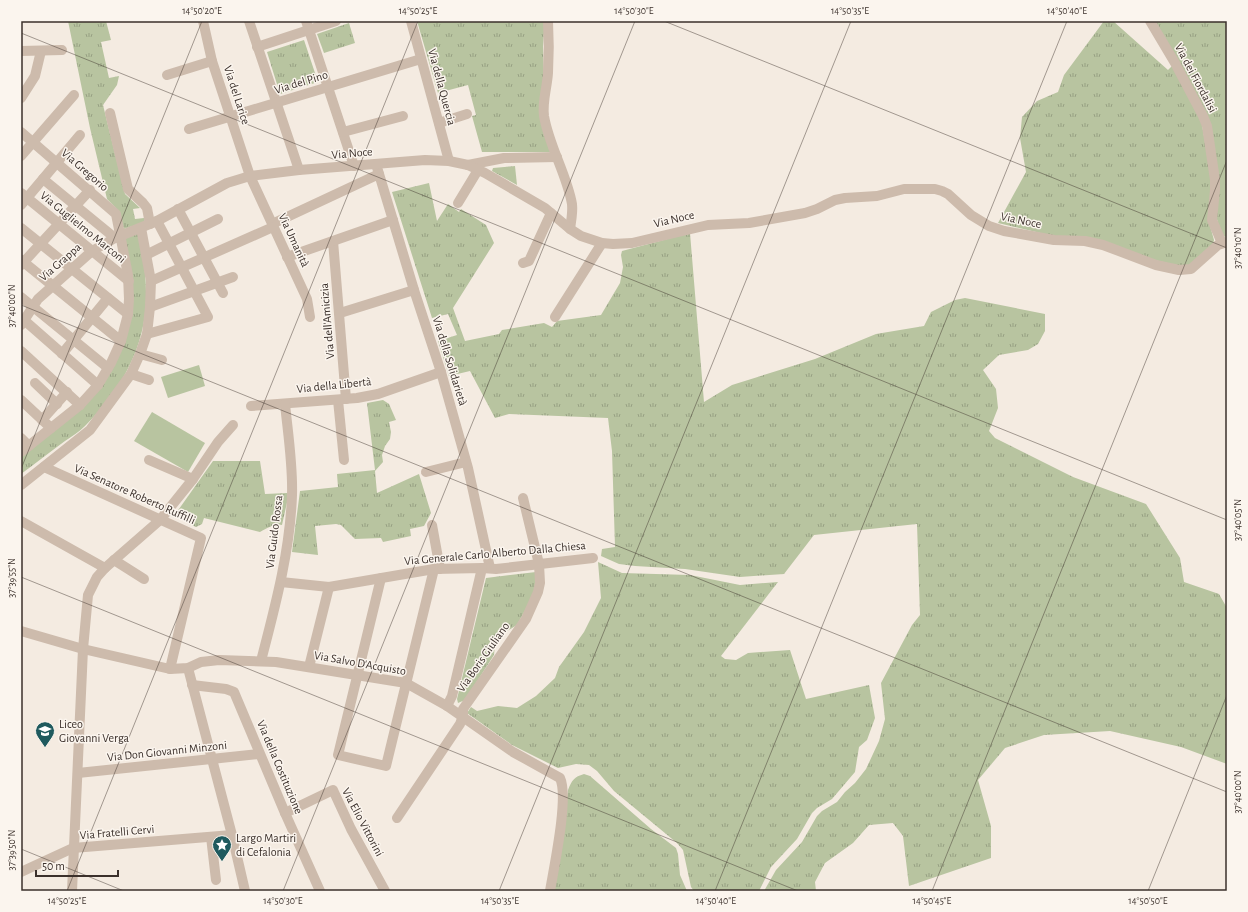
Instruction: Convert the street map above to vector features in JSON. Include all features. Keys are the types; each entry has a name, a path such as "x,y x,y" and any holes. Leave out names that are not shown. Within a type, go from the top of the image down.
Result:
{"street":[{"name":"Via del Larice","path":"203,21 212,61 250,176"},
{"path":"248,21 299,170"},
{"path":"257,47 307,26 336,21"},
{"name":"Via della Quercia","path":"411,21 449,161"},
{"path":"548,21 548,74 544,116 548,133 558,157 572,204 570,229"},
{"name":"Via dei Fiordalisi","path":"1150,21 1175,63 1207,126 1215,185 1212,220 1224,242"},
{"path":"307,26 354,166"},
{"path":"21,51 62,50"},
{"path":"22,94 35,76 41,51"},
{"name":"Via del Pino","path":"189,129 421,59"},
{"path":"167,75 212,61"},
{"path":"21,156 74,95"},
{"path":"21,485 90,430 131,374 147,334 151,281 146,255 149,224 147,208 128,189 110,113"},
{"path":"439,123 467,114"},
{"path":"343,132 403,116"},
{"name":"Via Gregorio","path":"21,132 116,214 122,235 129,281 128,314 121,341 98,385 80,405 21,452"},
{"path":"23,199 43,179 80,135"},
{"path":"468,165 504,158 558,157"},
{"name":"Via Noce","path":"122,235 149,224 228,183 250,176 299,170 354,166 378,169 425,160 449,161 468,165 545,208 570,229 581,236 602,243 632,243 708,225 760,222 805,213 836,200 877,196 904,189 935,189 948,194 971,215 997,229 1054,240 1097,243 1156,265 1179,270 1191,269 1224,242"},
{"path":"151,281 272,226 378,169"},
{"name":"Via della Solidarietà","path":"378,169 414,290 441,372 466,462 486,568 452,696 447,706"},
{"path":"458,204 478,170"},
{"name":"Via Umanità","path":"250,176 307,299 310,317"},
{"path":"43,179 76,206 122,235"},
{"path":"90,190 22,262 121,341"},
{"name":"Via Guglielmo Marconi","path":"23,199 59,224 129,281"},
{"path":"178,209 223,293"},
{"path":"523,263 529,261 551,213"},
{"path":"146,255 218,219"},
{"path":"287,257 394,220"},
{"path":"147,334 208,317 169,244 149,224"},
{"path":"21,228 128,314"},
{"name":"Via Grappa","path":"23,323 38,299 71,268 92,251 122,235"},
{"name":"Via dell'Amicizia","path":"333,241 340,313 344,460"},
{"path":"555,317 602,243"},
{"path":"150,307 233,277"},
{"path":"340,313 414,290"},
{"path":"21,297 108,368"},
{"path":"62,354 108,298"},
{"path":"23,323 98,385"},
{"path":"21,351 80,405"},
{"path":"140,354 162,360"},
{"name":"Via della Libertà","path":"251,406 342,400 378,394 441,372"},
{"path":"131,374 148,380"},
{"path":"35,383 57,404"},
{"path":"42,420 67,392"},
{"path":"21,400 51,428"},
{"name":"Via Guido Rossa","path":"261,661 281,582 291,509 292,494 285,404"},
{"path":"72,891 83,649 88,595 97,577 105,568 160,520 193,479 218,442 233,425"},
{"path":"21,438 29,446"},
{"path":"149,460 193,479"},
{"path":"426,472 466,462"},
{"name":"Via Senatore Roberto Ruffilli","path":"44,468 202,538 170,669"},
{"name":"Via Boris Giuliano","path":"397,818 460,724 463,716 463,709 526,619 534,603 540,583 539,564 523,498"},
{"path":"21,521 105,568"},
{"path":"380,578 338,755 386,766 406,683 437,569 432,525"},
{"name":"Via Generale Carlo Alberto Dalla Chiesa","path":"281,582 329,587 437,569 486,568 593,558"},
{"path":"114,560 144,579"},
{"path":"309,667 329,587"},
{"name":"Via Salvo D'Acquisto","path":"21,631 83,649 170,669 188,668 201,662 219,660 261,661 309,667 406,683 463,716 513,752 560,778 562,783 562,812 550,891"},
{"path":"188,668 231,831 245,891"},
{"name":"Via della Costituzione","path":"192,684 226,688 234,692 259,754 320,891"},
{"name":"Via Don Giovanni Minzoni","path":"78,773 259,754"},
{"name":"Via Elio Vittorini","path":"285,813 333,790 351,829 385,891"},
{"name":"Via Fratelli Cervi","path":"21,872 73,848 211,837 231,831"},
{"path":"211,837 216,880"}],"green space":[{"path":"68,21 106,21 111,40 101,42 109,78 119,76 117,85 103,105 125,194 140,208 133,209 135,219 144,218 145,222 124,229 116,208 107,199 90,128"},
{"path":"417,21 545,21 543,46 544,79 551,152 482,152 472,116 476,115 468,85 438,93"},
{"path":"1104,21 1113,21 1168,70 1172,66 1201,119 1212,182 1209,222 1214,240 1213,245 1195,263 1184,267 998,223 1026,172 1020,138 1022,117 1037,101 1058,92 1064,75"},
{"path":"1155,21 1227,21 1227,237 1222,236 1216,216 1220,182 1213,152 1212,134"},
{"path":"349,23 355,43 324,53 317,34"},
{"path":"304,40 318,82 280,94 267,52"},
{"path":"515,166 517,185 492,171 493,168"},
{"path":"429,183 437,221 448,204 459,212 461,209 486,225 494,243 453,308 465,341 499,334 502,330 544,323 552,327 557,321 601,315 620,283 623,267 621,255 622,251 690,233 704,402 732,385 815,359 876,334 924,326 931,312 955,300 965,298 1045,314 1045,331 1038,344 1028,350 999,355 983,370 996,389 998,408 989,431 995,438 1073,477 1146,504 1180,558 1184,582 1219,594 1227,608 1227,764 1181,747 1110,731 1044,735 1005,748 978,780 991,826 991,858 909,886 903,836 893,823 869,825 853,843 825,863 815,882 816,891 764,891 776,870 802,842 817,816 822,811 837,802 866,769 879,741 885,719 881,683 912,625 920,615 917,524 814,535 784,574 740,577 685,569 619,564 601,556 602,549 615,547 612,451 608,418 509,414 495,418 470,371 449,376 438,341 457,335 448,314 432,318 392,192"},
{"path":"139,233 144,262 146,291 145,310 143,329 130,364 110,397 85,426 21,474 21,455 87,402 125,337 125,237"},
{"path":"199,365 205,386 168,398 161,377"},
{"path":"383,400 389,404 396,420 389,422 391,432 390,439 385,446 382,455 383,462 375,471 377,493 419,474 431,513 424,526 410,529 411,536 383,542 381,538 355,539 341,525 315,526 318,555 292,552 300,491 338,487 337,474 375,470 367,403"},
{"path":"152,412 205,443 188,472 134,441"},
{"path":"213,461 260,461 265,494 287,493 288,498 282,525 273,526 260,532 204,518 202,524 196,527 174,516"},
{"path":"598,562 622,573 690,575 740,585 778,582 721,656 725,659 736,660 748,653 790,650 806,699 869,685 875,718 867,740 859,747 855,772 832,799 817,808 812,813 797,839 771,867 759,891 694,891 691,887 683,850 677,843 614,791 597,771 589,765 576,764 558,768 512,745 467,713 471,707 477,711 498,706 517,708 536,696 555,678 559,667 584,632 601,598"},
{"path":"536,572 538,581 533,596 517,625 502,634 495,644 494,655 465,700 458,703 457,699 486,578"},
{"path":"584,774 590,776 651,829 676,848 680,875 687,891 554,891 568,790 574,779"}],"place":[{"name":"Liceo Giovanni Verga","path":"45,748"},
{"name":"Largo Martiri di Cefalonia","path":"222,862"}]}
